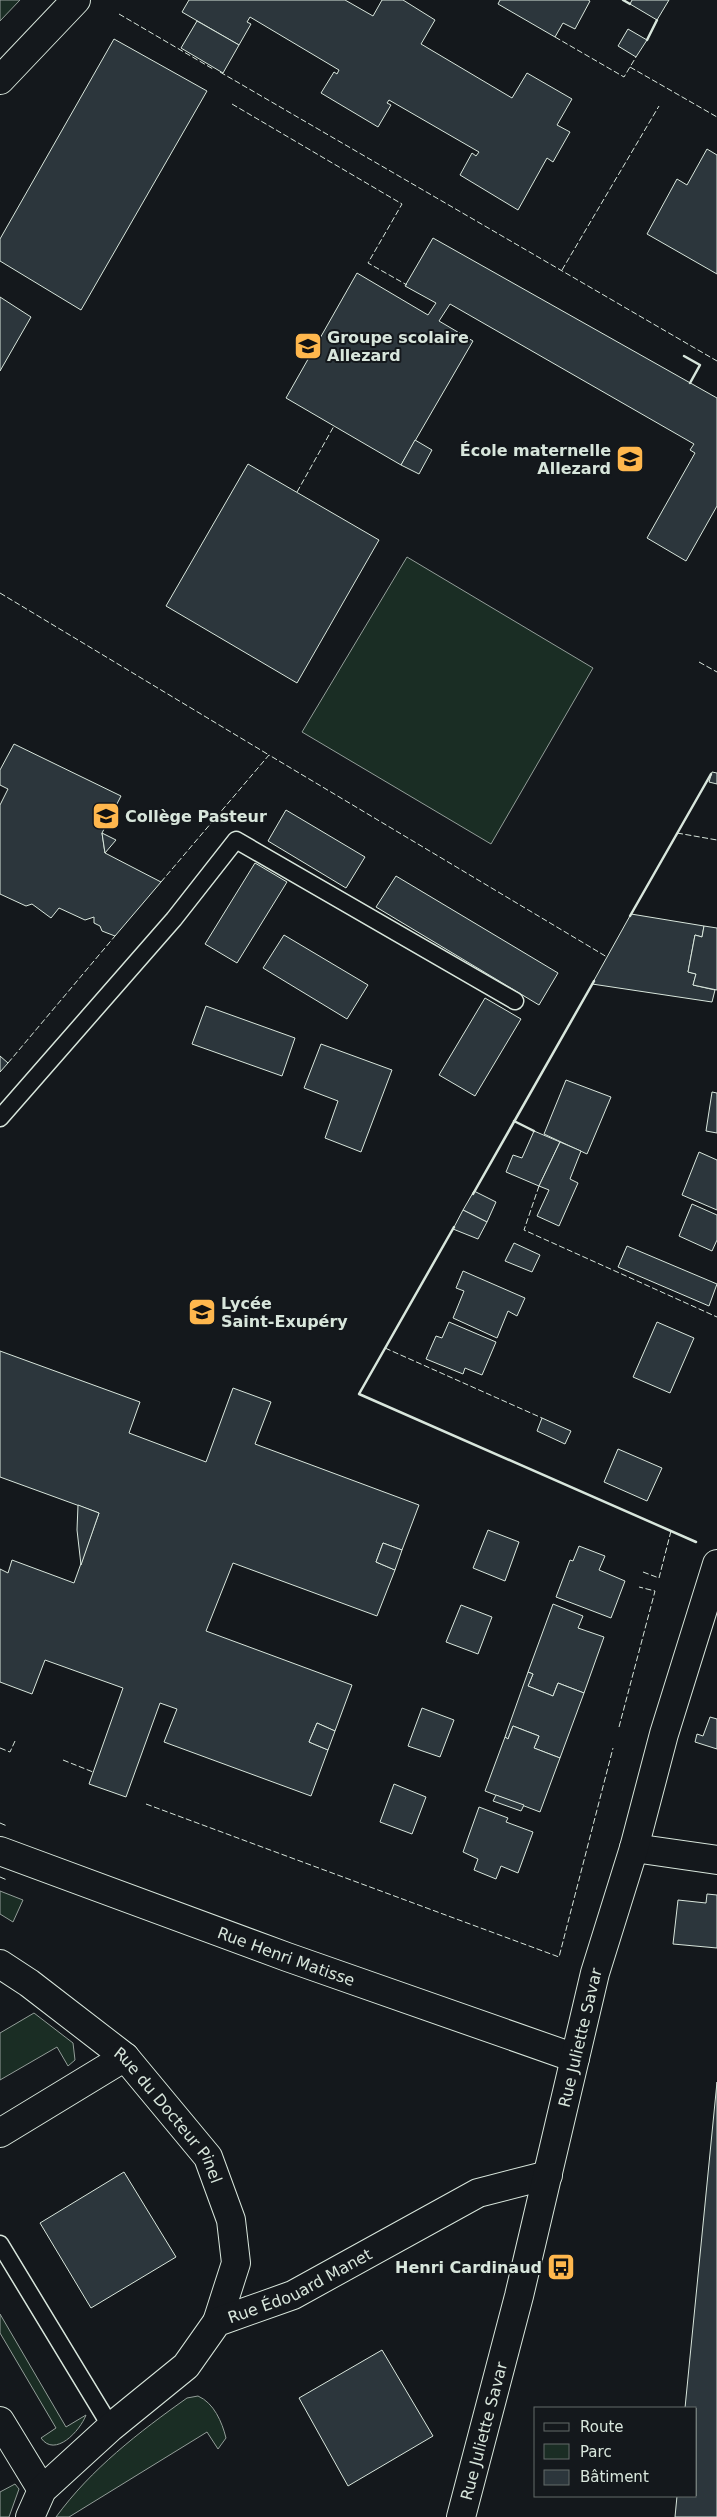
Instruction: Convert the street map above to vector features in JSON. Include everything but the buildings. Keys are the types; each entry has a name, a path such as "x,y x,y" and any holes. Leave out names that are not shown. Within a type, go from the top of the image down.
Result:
{"street":[{"path":"0,80 76,0"},
{"name":"Rue Juliette Savar","path":"462,2517 548,2175 595,1973 634,1848 664,1734 717,1564"},
{"path":"634,1848 717,1860"},
{"name":"Rue Henri Matisse","path":"0,1850 287,1957 575,2058"},
{"name":"Rue du Docteur Pinel","path":"0,1964 29,1983 125,2057 208,2157 231,2220 236,2263 218,2322"},
{"path":"0,2133 125,2057"},
{"name":"Rue Édouard Manet","path":"30,2517 42,2490 110,2427 186,2366 218,2322 293,2294 478,2193 548,2175"},
{"path":"0,2422 42,2490"}],"lane":[{"path":"0,1118 174,919 236,840 515,1001"},
{"path":"0,2244 110,2427"}],"green space":[{"path":"0,0 20,0 0,21"},
{"path":"407,557 593,668 491,844 302,732"},
{"path":"0,1891 23,1900 13,1922 0,1914"},
{"path":"34,2013 73,2043 75,2060 68,2066 57,2047 0,2080 0,2033"},
{"path":"0,2314 66,2427 86,2415 73,2435 60,2444 53,2445 41,2438 56,2428 0,2333"},
{"path":"198,2396 213,2408 222,2426 226,2438 218,2449 207,2432 69,2517 56,2517 84,2483 117,2452 187,2398"},
{"path":"15,2484 19,2489 9,2517 0,2517 0,2492"}],"fence":[{"path":"119,14 213,69"},
{"path":"555,37 624,77 636,57"},
{"path":"630,67 717,117"},
{"path":"220,72 717,361"},
{"path":"232,104 402,204 368,263 407,285"},
{"path":"562,270 659,106"},
{"path":"297,492 334,426"},
{"path":"0,593 269,755"},
{"path":"699,662 717,672"},
{"path":"161,882 269,755 607,957"},
{"path":"677,833 717,840"},
{"path":"8,1063 115,936"},
{"path":"539,1186 524,1230 717,1317"},
{"path":"385,1348 542,1418"},
{"path":"643,1572 659,1578 671,1531"},
{"path":"619,1727 655,1591 639,1587"},
{"path":"0,1748 10,1752 15,1741"},
{"path":"146,1804 559,1957 613,1748"},
{"path":"63,1760 93,1772"},
{"path":"0,1823 7,1826"},
{"path":"0,1877 7,1880"}],"wall":[{"path":"623,0 630,4"},
{"path":"647,40 657,20"},
{"path":"684,356 700,365 690,383"},
{"path":"630,916 711,774"},
{"path":"473,1194 594,981"},
{"path":"514,1121 534,1131"},
{"path":"454,1227 359,1394 696,1542"}],"place":[{"name":"Groupe scolaire Allezard","path":"308,346"},
{"name":"École maternelle Allezard","path":"630,459"},
{"name":"Collège Pasteur","path":"106,816"},
{"name":"Lycée Saint-Exupéry","path":"202,1312"},
{"name":"Henri Cardinaud","path":"561,2267"}]}
